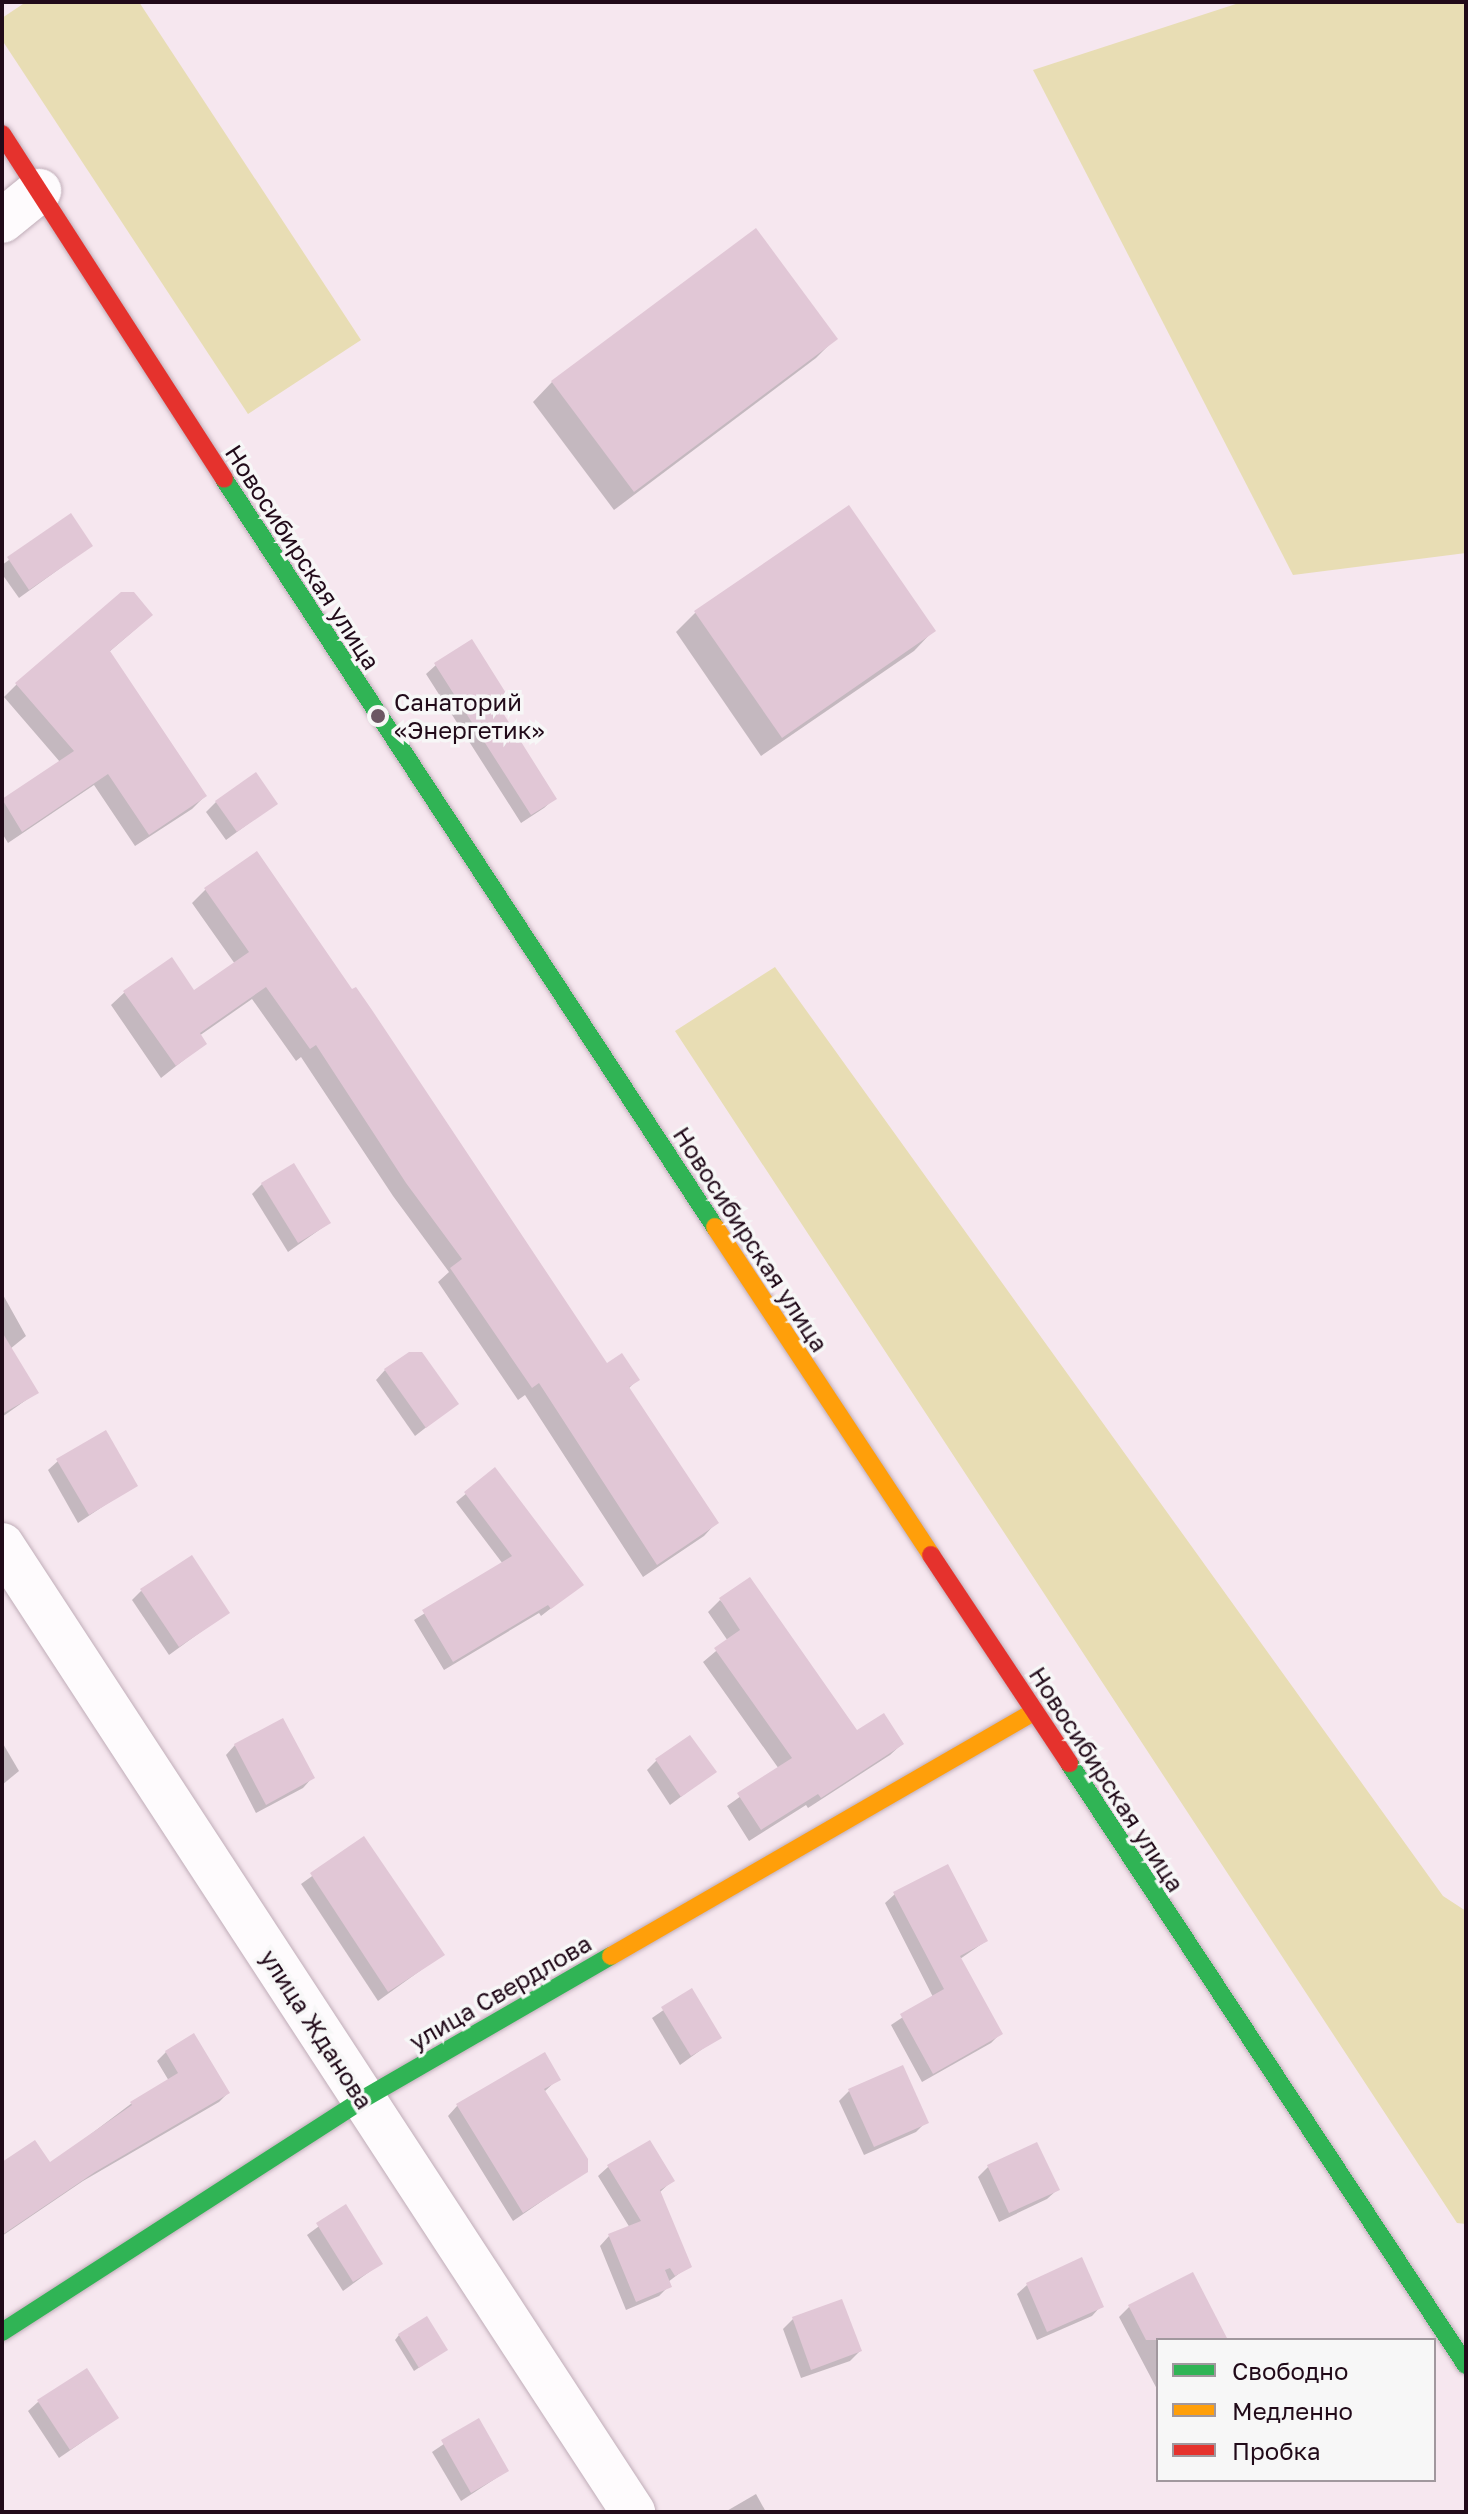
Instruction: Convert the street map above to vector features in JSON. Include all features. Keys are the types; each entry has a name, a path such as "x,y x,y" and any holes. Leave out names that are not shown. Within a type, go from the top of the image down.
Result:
{"street":[{"name":"Новосибирская улица","path":"2,134 328,640 1466,2365"},
{"path":"2,221 39,191"},
{"name":"улица Жданова","path":"2,1545 633,2512"},
{"name":"улица Свердлова","path":"2,2332 363,2099 1034,1712"}],"shaded area":[{"path":"26,2 139,2 361,340 248,414 2,40 2,18"},
{"path":"1242,2 1466,2 1466,553 1293,575 1033,70"},
{"path":"775,967 1443,1896 1466,1911 1466,2224 1457,2223 675,1031"}],"building":[{"path":"756,228 838,339 634,492 551,381"},
{"path":"849,505 936,631 782,738 694,611"},
{"path":"71,513 93,546 29,590 7,557"},
{"path":"121,592 134,592 153,615 110,651 207,796 149,835 108,774 22,832 2,799 74,751 15,683"},
{"path":"472,639 514,706 503,713 557,799 531,815 434,663"},
{"path":"256,772 278,804 237,832 215,801"},
{"path":"257,851 352,989 356,987 372,1010 607,1363 622,1353 640,1380 629,1387 719,1523 657,1565 539,1383 532,1388 450,1268 462,1259 406,1183 316,1045 310,1049 266,987 200,1033 207,1044 176,1066 123,991 172,957 194,990 249,952 204,888"},
{"path":"294,1163 331,1223 298,1243 261,1183"},
{"path":"2,1332 39,1393 2,1414"},
{"path":"409,1352 422,1352 459,1404 426,1428 384,1369"},
{"path":"106,1430 138,1486 89,1515 56,1459"},
{"path":"495,1467 584,1585 551,1609 548,1605 453,1662 422,1610 512,1556 464,1492"},
{"path":"192,1555 230,1613 179,1647 140,1589"},
{"path":"750,1577 857,1730 884,1713 904,1744 821,1798 818,1794 761,1830 737,1793 792,1758 714,1648 740,1630 719,1598"},
{"path":"283,1718 315,1778 266,1805 234,1744"},
{"path":"690,1735 717,1772 681,1797 655,1759"},
{"path":"364,1836 445,1955 388,1992 310,1873"},
{"path":"948,1864 988,1941 960,1956 1003,2034 933,2074 900,2014 944,1989 893,1892"},
{"path":"692,1988 722,2038 691,2056 661,2007"},
{"path":"194,2033 230,2093 95,2172 2,2235 2,2162 35,2140 50,2162 132,2105 130,2102 178,2073 165,2051"},
{"path":"545,2052 561,2080 544,2089 588,2159 588,2172 523,2213 456,2104"},
{"path":"903,2065 929,2123 874,2147 848,2089"},
{"path":"650,2140 675,2181 660,2190 692,2267 675,2276 670,2268 665,2270 672,2287 636,2302 608,2234 641,2221 607,2165"},
{"path":"1037,2142 1060,2190 1009,2213 987,2165"},
{"path":"346,2204 383,2264 353,2282 316,2223"},
{"path":"1082,2257 1104,2307 1047,2332 1026,2283"},
{"path":"1193,2272 1227,2338 1146,2340 1128,2305"},
{"path":"842,2299 862,2351 811,2370 792,2317"},
{"path":"427,2316 448,2350 419,2368 398,2334"},
{"path":"87,2368 119,2418 70,2450 37,2400"},
{"path":"479,2418 509,2471 471,2493 441,2440"}],"traffic: fast":[{"path":"224,479 715,1227"},
{"path":"1069,1763 1466,2365"},
{"path":"2,2332 363,2099 611,1956"}],"traffic: slow":[{"path":"715,1227 931,1555"},
{"path":"611,1956 1034,1712"}],"traffic: jam":[{"path":"2,134 224,479"},
{"path":"931,1555 1069,1763"}],"place":[{"name":"Санаторий «Энергетик»","path":"378,716"}]}
